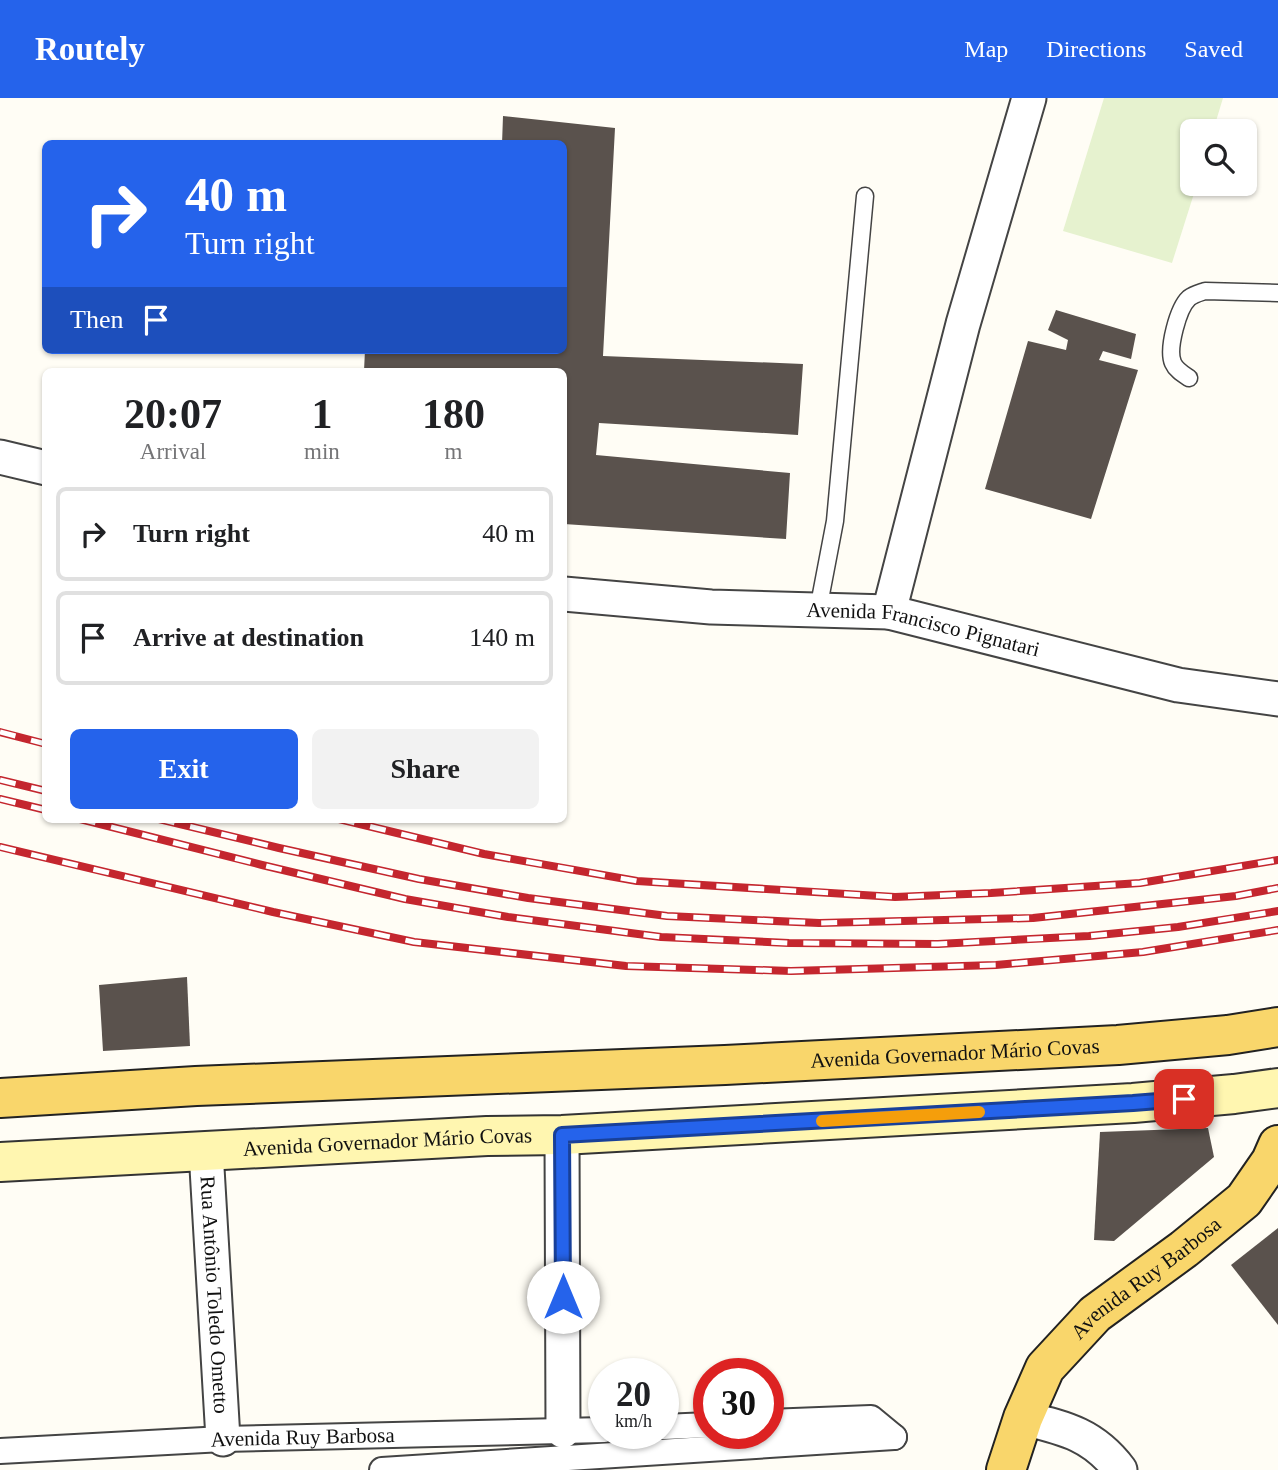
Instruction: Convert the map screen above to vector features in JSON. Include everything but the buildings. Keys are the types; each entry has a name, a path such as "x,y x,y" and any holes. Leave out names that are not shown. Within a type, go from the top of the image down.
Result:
{"main road":[{"name":"Avenida Governador Mário Covas","path":"0,1098 196,1086 725,1065 1078,1047 1228,1035 1278,1027"},
{"name":"Avenida Governador Mário Covas","path":"0,1162 487,1136 562,1135 1133,1103 1278,1088"},
{"name":"Avenida Ruy Barbosa","path":"1006,1470 1023,1418 1045,1368 1095,1314 1184,1249 1244,1200 1271,1161 1278,1145"},
{"path":"1244,1200 1278,1184"}],"street":[{"path":"889,612 962,324 1029,98"},
{"path":"0,457 42,467"},
{"name":"Avenida Francisco Pignatari","path":"567,594 711,607 889,612 1178,685 1278,699"},
{"path":"562,1135 564,1432"},
{"name":"Rua Antônio Toledo Ometto","path":"206,1151 223,1439"},
{"name":"Avenida Ruy Barbosa","path":"784,1421 871,1418 894,1437 784,1444"},
{"path":"1023,1418 1075,1432 1097,1446 1120,1470"},
{"name":"Avenida Ruy Barbosa","path":"0,1451 223,1439 588,1431"},
{"name":"Avenida Ruy Barbosa","path":"382,1470 708,1449"}],"lane":[{"path":"818,610 835,520 865,196"},
{"path":"1189,378 1177,370 1171,360 1170,344 1184,305 1189,299 1205,291 1278,293"}],"green space":[{"path":"1104,98 1223,98 1217,119 1180,119 1180,196 1193,196 1172,263 1063,231"}],"railway":[{"path":"0,732 42,743"},
{"path":"0,780 42,790"},
{"path":"0,799 42,809"},
{"path":"96,823 405,899 508,917 661,937 789,943 938,944 1089,936 1178,927 1278,911"},
{"path":"176,823 419,879 528,898 667,916 819,923 1033,918 1236,896 1278,888"},
{"path":"356,823 484,854 637,881 895,897 1140,883 1278,860"},
{"path":"0,847 273,912 414,942 626,966 791,971 996,965 1143,952 1278,930"}],"slow traffic":[{"path":"822,1121 979,1112"}],"route":[{"path":"563,1297 562,1135 1184,1099"}]}
